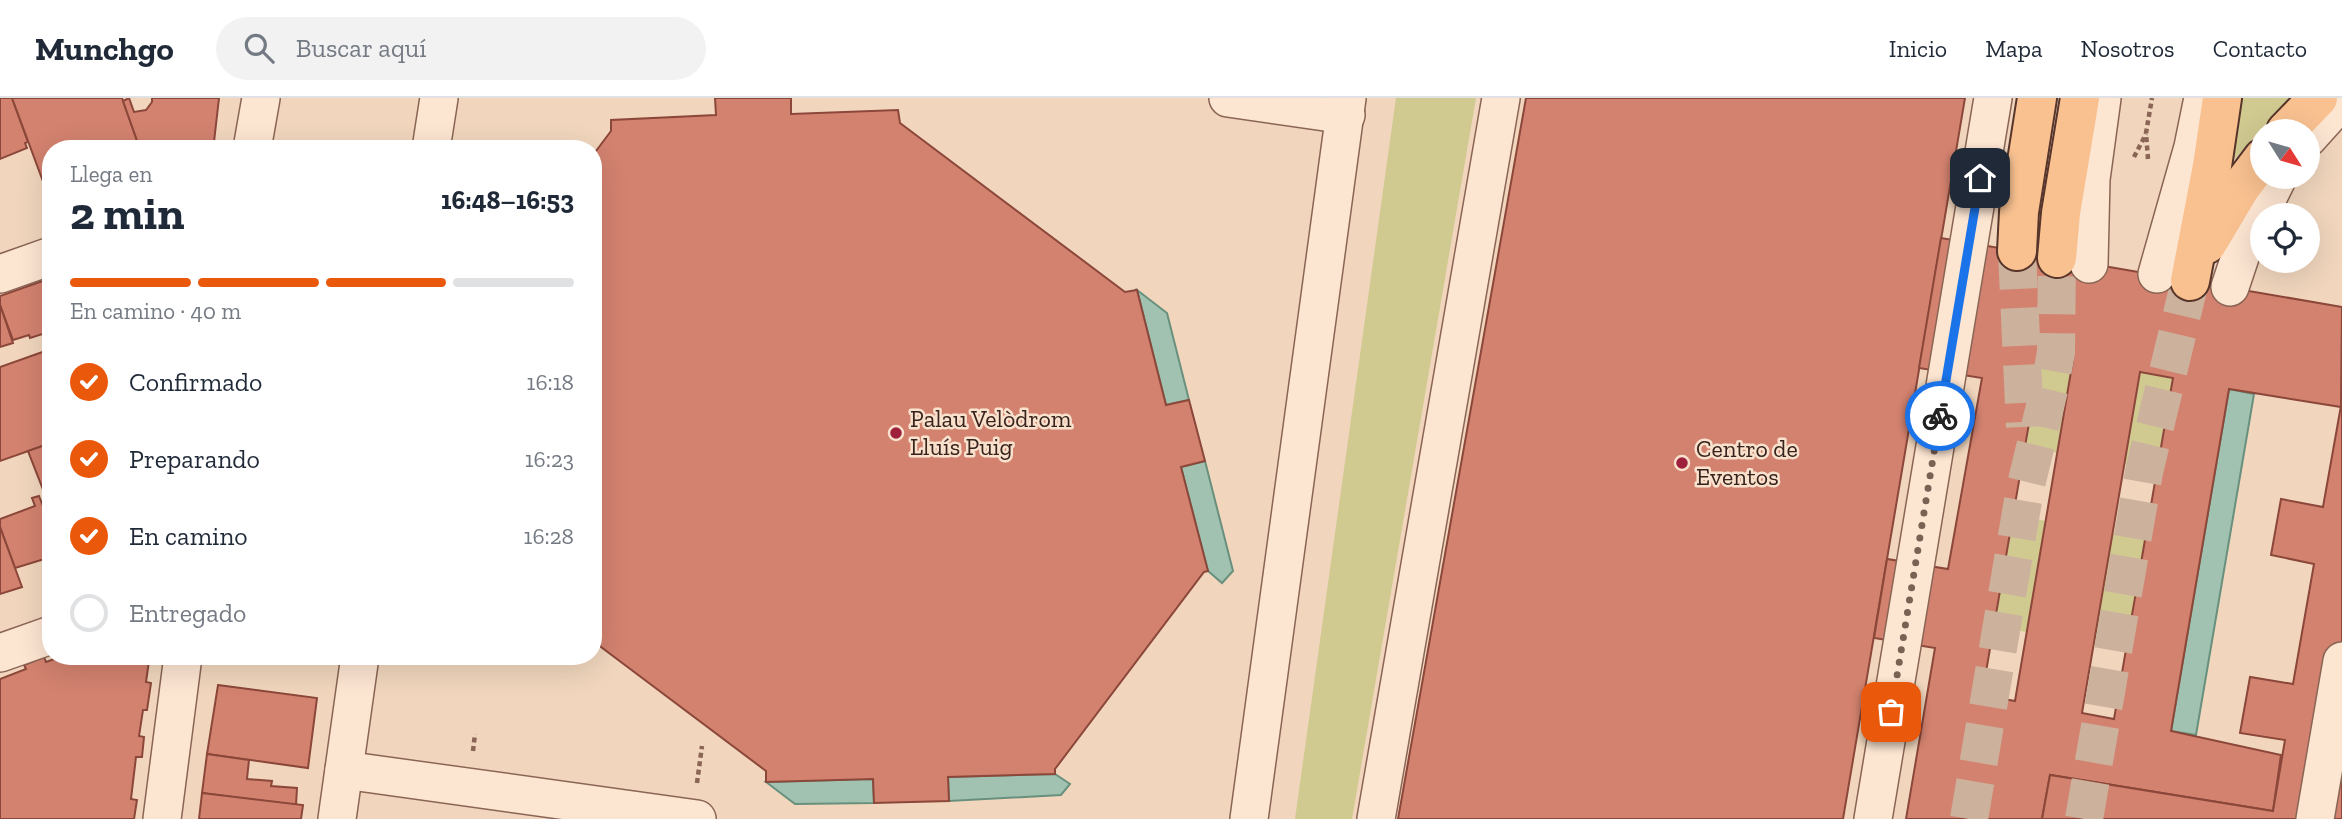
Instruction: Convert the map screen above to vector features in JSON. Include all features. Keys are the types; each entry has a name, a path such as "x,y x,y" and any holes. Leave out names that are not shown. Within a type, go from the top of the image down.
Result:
{"main road":[{"path":"2017,251 2019,212 2037,98"},
{"path":"2073,261 2061,213 2080,98"},
{"path":"2173,277 2212,166 2222,98"},
{"path":"2298,119 2318,98"},
{"path":"2173,277 2215,230 2250,175"}],"street":[{"path":"254,140 261,98"},
{"path":"433,140 439,98"},
{"path":"1228,98 1346,106 1249,819"},
{"path":"1376,819 1501,98"},
{"path":"1873,819 1993,98"},
{"path":"2073,261 2091,178 2102,98"},
{"path":"2173,277 2203,98"},
{"path":"2320,125 2342,100"},
{"path":"2230,286 2243,248 2272,189"},
{"path":"0,274 42,259"},
{"path":"0,653 42,638"},
{"path":"2315,819 2342,661"},
{"path":"162,819 182,665"},
{"path":"337,819 359,665"},
{"path":"344,770 698,819"}],"path":[{"path":"2148,162 2146,133 2152,98"},
{"path":"2132,160 2146,133"}],"shaded area":[{"path":"1396,98 1476,98 1352,819 1295,819"},
{"path":"2241,98 2289,98 2270,119 2250,119 2250,142 2231,163"},
{"path":"1137,290 1167,313 1189,400 1166,405"},
{"path":"2041,354 2073,360 2057,453 2025,447"},
{"path":"2140,372 2173,378 2157,470 2124,464"},
{"path":"2229,389 2254,394 2196,735 2171,731"},
{"path":"1205,461 1233,571 1222,583 1208,571 1181,467"},
{"path":"2013,516 2046,521 2026,632 1994,626"},
{"path":"2112,533 2145,538 2126,648 2094,642"},
{"path":"1055,774 1070,784 1061,795 949,801 948,777"},
{"path":"873,779 874,803 795,804 766,782"}],"building":[{"path":"0,98 12,98 28,142 25,143 27,148 0,159"},
{"path":"12,98 122,98 137,140 42,140 42,179"},
{"path":"129,98 134,112 146,110 152,98 219,98 214,140 137,140 123,101"},
{"name":"Palau Velòdrom Lluís Puig","path":"715,98 791,98 791,114 898,110 900,123 1125,292 1137,290 1166,405 1189,400 1205,461 1181,467 1208,571 1204,572 1055,769 1055,774 948,777 949,801 874,803 873,779 766,782 766,771 602,648 602,143 611,131 611,120 716,115"},
{"name":"Centro de Eventos","path":"1526,98 1965,98 1843,819 1398,819"},
{"path":"1941,238 2342,307 2341,407 2229,389 2171,731 2281,755 2273,811 2050,775 2042,819 1906,819 1935,648 1874,638 1887,559 1948,569 1982,378 1919,368","holes":["2041,354 2073,360 2015,701 1982,695","2140,372 2173,378 2114,719 2082,713"]},
{"path":"42,281 42,334 13,340 0,305 0,296"},
{"path":"0,305 13,343 0,347"},
{"path":"42,352 42,446 0,461 0,367"},
{"path":"2342,400 2342,819 2042,819 2050,775 2273,811 2285,740 2240,733 2250,677 2293,684 2314,564 2271,555 2281,499 2323,507"},
{"path":"42,446 42,487 28,451"},
{"path":"39,496 42,504 42,560 15,568 0,527 0,519 35,506 32,498"},
{"path":"0,527 22,587 0,594"},
{"path":"42,658 42,665 148,665 146,682 151,683 139,736 144,737 142,757 136,757 131,799 137,800 134,819 0,819 0,679 26,669 24,665"},
{"path":"218,685 317,698 308,768 207,754"},
{"path":"207,754 249,760 247,779 272,781 271,786 297,788 296,805 202,793"},
{"path":"202,793 303,805 301,819 199,819"}],"tunnel":[{"path":"2017,251 2025,427"},
{"path":"1969,819 2025,489 2056,352 2057,258"},
{"path":"2084,819 2144,472 2190,281"}],"way so far":[{"path":"1891,712 1940,416"}],"place":[{"name":"Palau Velòdrom Lluís Puig","path":"896,433"},
{"name":"Centro de Eventos","path":"1682,463"}],"route":[{"path":"1940,416 1980,178"}]}
